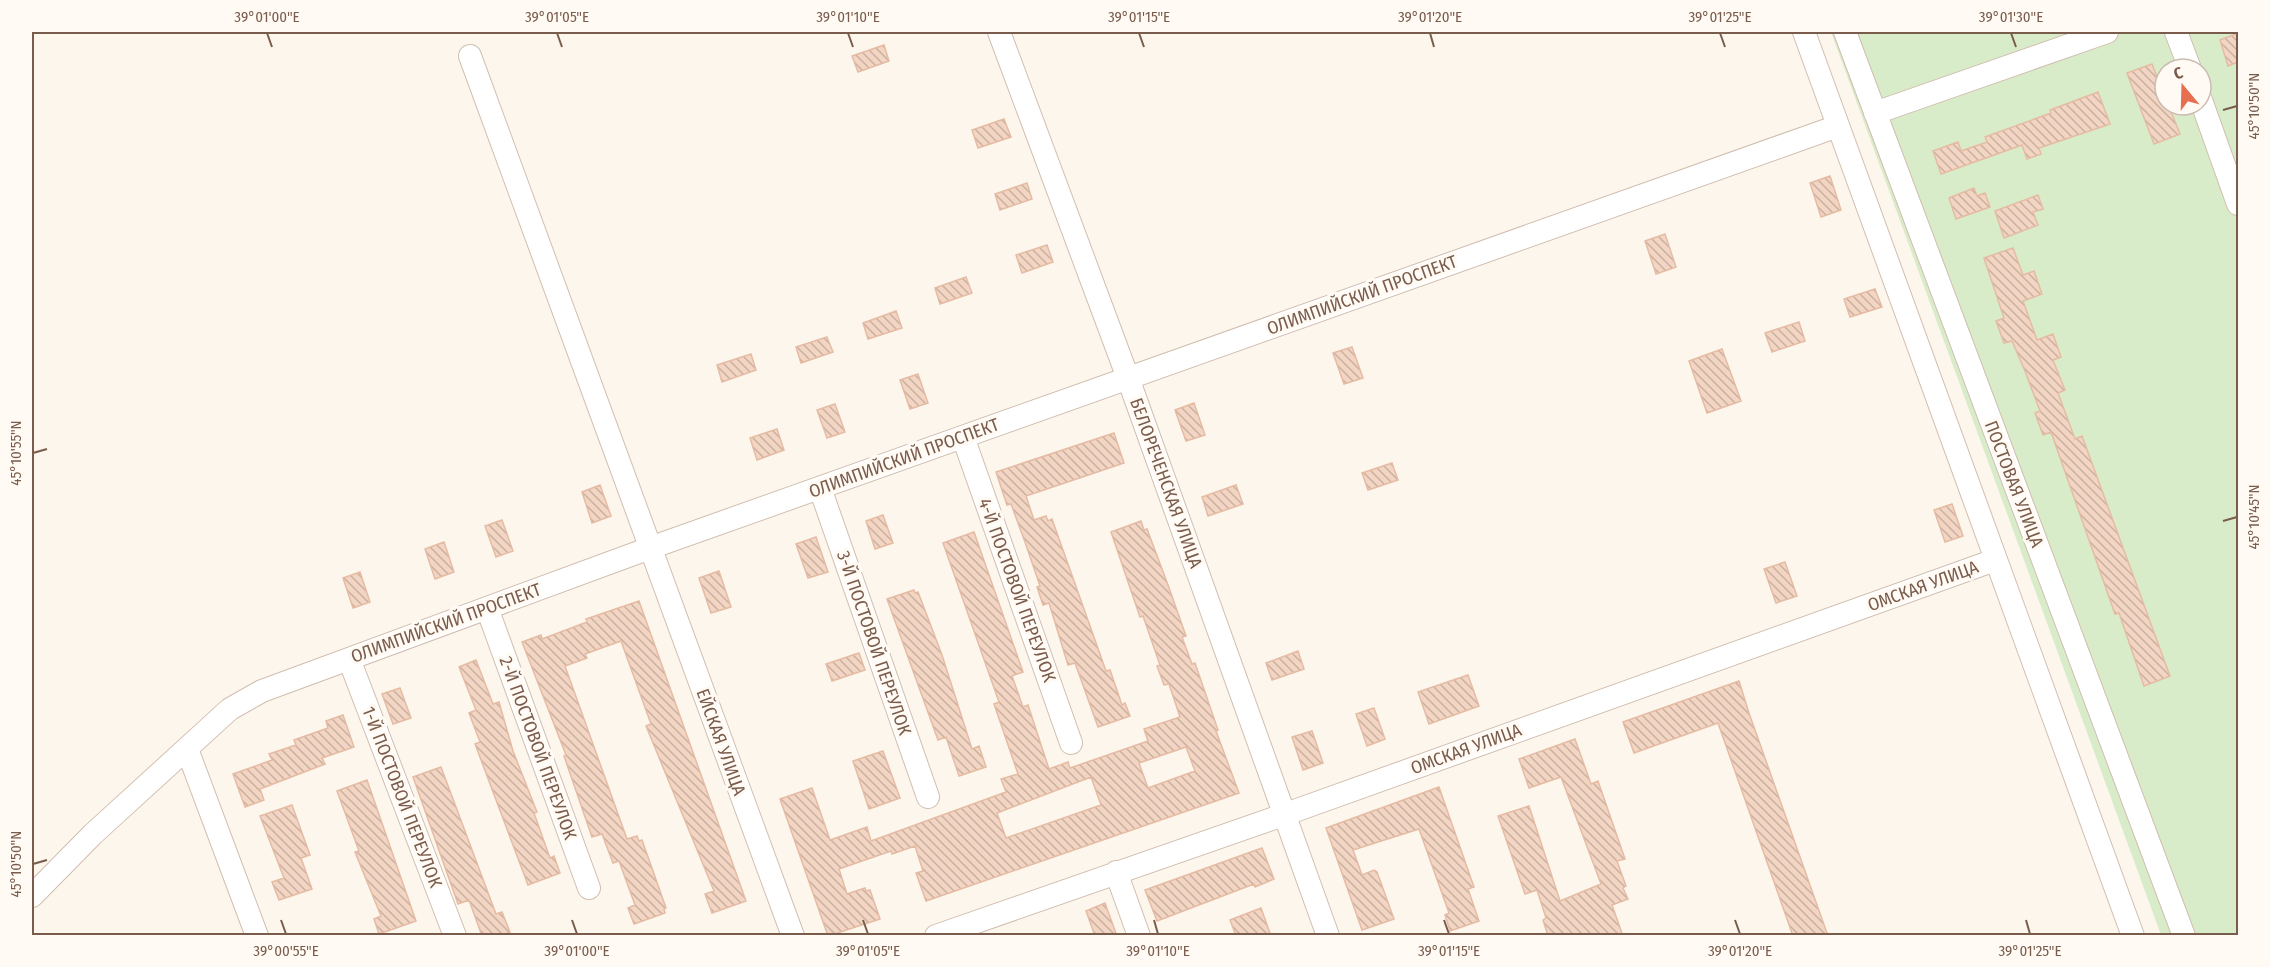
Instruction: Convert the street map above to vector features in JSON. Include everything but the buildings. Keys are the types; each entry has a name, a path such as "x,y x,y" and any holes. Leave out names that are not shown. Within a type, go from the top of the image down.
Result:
{"street":[{"name":"БЕЛОРЕЧЕНСКАЯ УЛИЦА","path":"999,32 1128,378 1328,936"},
{"path":"1804,32 2133,936"},
{"name":"ПОСТОВАЯ УЛИЦА","path":"1845,32 2184,936"},
{"path":"1875,113 2107,32"},
{"path":"2176,32 2185,57"},
{"name":"ЕЙСКАЯ УЛИЦА","path":"470,56 793,936"},
{"path":"2207,117 2238,204"},
{"name":"ОЛИМПИЙСКИЙ ПРОСПЕКТ","path":"32,896 93,834 187,748 230,710 262,691 650,548 1838,126"},
{"name":"4-Й ПОСТОВОЙ ПЕРЕУЛОК","path":"963,437 1071,743"},
{"name":"3-Й ПОСТОВОЙ ПЕРЕУЛОК","path":"820,488 928,797"},
{"name":"ОМСКАЯ УЛИЦА","path":"936,936 975,929 1116,872 1286,814 1995,560"},
{"name":"2-Й ПОСТОВОЙ ПЕРЕУЛОК","path":"487,608 590,888"},
{"name":"1-Й ПОСТОВОЙ ПЕРЕУЛОК","path":"349,659 455,936"},
{"path":"187,748 257,936"},
{"path":"1116,872 1139,936"}],"green space":[{"path":"1831,32 2238,32 2238,935 2161,935"}]}
